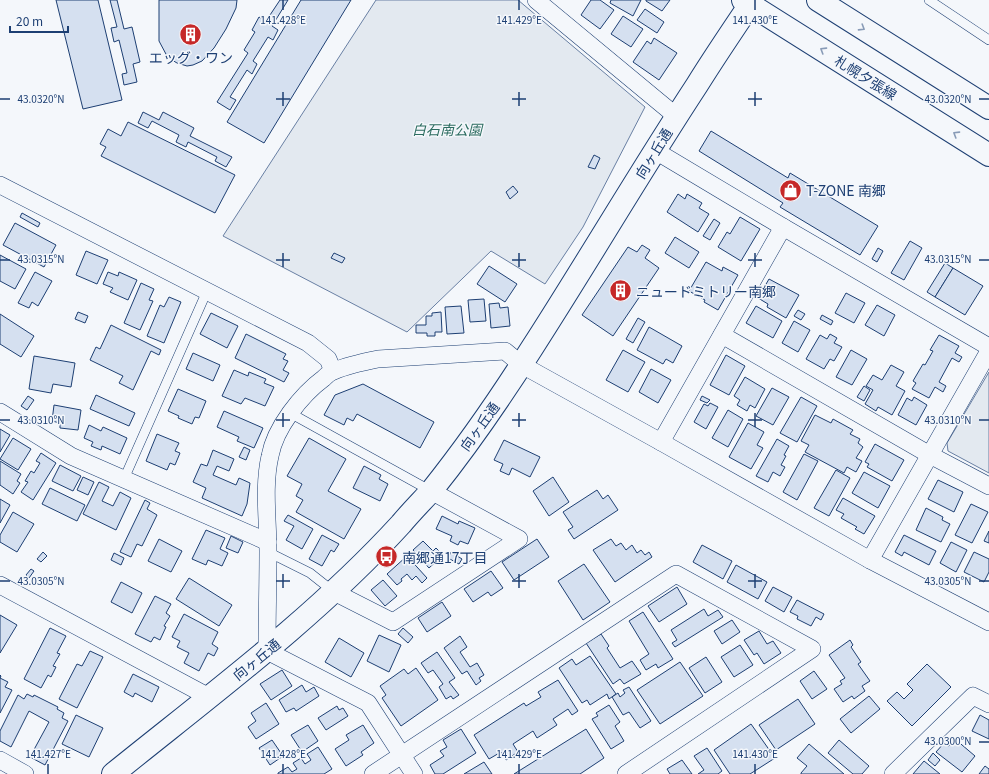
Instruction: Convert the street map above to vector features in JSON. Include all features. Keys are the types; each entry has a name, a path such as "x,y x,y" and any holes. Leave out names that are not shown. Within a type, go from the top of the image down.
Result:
{"street":[{"path":"536,0 676,116"},
{"path":"818,0 989,108"},
{"name":"向ヶ丘通","path":"113,774 267,651 334,592 383,544 431,491 476,433 522,365 572,288 654,150 749,2"},
{"name":"札幌夕張線","path":"749,2 989,155"},
{"path":"654,150 989,347"},
{"path":"0,185 308,343 328,358 333,371"},
{"path":"661,442 783,227"},
{"path":"722,335 930,455 989,486"},
{"path":"414,774 368,703 267,651 268,546 266,482 270,455 279,431 290,413 314,385 333,371 361,362 378,359 505,352 522,365 870,560 989,622"},
{"path":"870,560 989,352"},
{"path":"0,412 71,456 268,546"},
{"path":"334,592 393,622 519,539 431,491"},
{"path":"373,774 676,574 812,649 644,769 626,774"},
{"path":"0,585 209,697"},
{"path":"893,774 973,696 989,704"},
{"path":"0,760 25,774"}],"lane":[{"path":"929,0 989,40"},
{"path":"124,479 207,291"},
{"path":"290,413 431,491"},
{"path":"268,546 310,573 334,592"}],"green space":[{"name":"白石南公園","path":"376,0 518,0 645,107 583,227 545,284 491,251 407,332 223,236"},
{"path":"989,372 989,473 948,451 947,443"}],"building":[{"path":"56,0 98,0 122,100 83,109"},
{"path":"110,0 117,0 124,29 132,27 140,62 133,64 137,82 124,85 122,74 127,73 119,40 114,42 111,28 117,27"},
{"name":"エッグ・ワン","path":"159,0 237,0 236,8 226,29 214,48 202,61 187,66 177,63 167,56 159,41"},
{"path":"280,0 288,0 272,26 278,30 273,40 268,37 253,61 257,64 252,74 247,70 230,97 236,100 230,110 217,102 248,53 244,50 255,32 252,30 259,17 266,21"},
{"path":"301,0 351,0 264,143 227,122"},
{"path":"591,0 600,0 614,10 600,29 581,15"},
{"path":"611,0 641,0 633,16 610,3"},
{"path":"646,0 670,0 662,11"},
{"path":"645,9 664,22 657,33 637,20"},
{"path":"623,16 643,29 631,47 611,34"},
{"path":"654,38 677,53 659,80 633,62 647,41 651,44"},
{"path":"143,112 159,120 163,112 194,128 190,136 232,157 226,167 215,161 217,157 188,142 186,147 176,142 179,135 152,121 148,128 138,123"},
{"path":"128,122 235,175 215,213 101,156 106,147 100,144 108,129 121,136"},
{"name":"T-ZONE 南郷","path":"711,131 788,178 790,173 878,226 860,255 780,207 783,203 699,151"},
{"path":"594,155 600,158 595,169 588,167"},
{"path":"513,186 518,192 510,199 506,192"},
{"path":"678,194 685,199 687,194 702,203 699,208 709,214 698,232 667,212"},
{"path":"22,213 40,223 38,227 20,217"},
{"path":"740,217 760,229 741,261 718,247 727,232 730,234"},
{"path":"714,219 720,223 710,240 703,236"},
{"path":"15,223 56,245 44,267 3,245"},
{"path":"675,237 699,252 689,268 665,253"},
{"path":"910,241 922,248 904,280 891,273"},
{"name":"ニュードミトリー南郷","path":"642,245 650,250 645,258 659,268 613,336 582,315 628,247 637,252"},
{"path":"878,248 883,251 877,262 872,259"},
{"path":"86,251 108,260 97,284 76,275"},
{"path":"334,253 345,258 342,263 331,258"},
{"path":"0,255 26,269 15,289 0,281"},
{"path":"706,262 722,271 723,267 738,275 718,310 704,302 705,300 689,291"},
{"path":"945,263 953,268 935,297 927,292"},
{"path":"489,266 517,284 505,302 477,284"},
{"path":"953,268 983,286 965,315 935,297"},
{"path":"35,272 52,281 38,306 32,302 29,308 18,303"},
{"path":"108,272 118,276 119,272 137,280 128,300 110,292 113,288 103,284"},
{"path":"769,279 799,295 786,318 767,307 768,304 758,298"},
{"path":"141,283 154,289 149,300 153,301 140,330 124,323"},
{"path":"846,293 865,303 854,323 835,313"},
{"path":"169,297 181,302 164,343 147,336 160,305 164,307"},
{"path":"484,299 486,321 470,322 468,300"},
{"path":"499,303 500,308 508,307 510,326 491,328 489,304"},
{"path":"877,305 895,315 884,336 865,325"},
{"path":"461,306 464,333 447,334 445,307"},
{"path":"756,306 782,321 773,338 746,323"},
{"path":"798,310 805,314 801,320 794,316"},
{"path":"78,312 88,316 85,323 75,319"},
{"path":"441,312 442,332 435,332 435,336 427,336 427,333 416,333 416,325 426,325 426,316 432,316 432,313"},
{"path":"211,313 238,326 227,348 200,334"},
{"path":"0,314 34,336 21,357 0,344"},
{"path":"822,315 833,321 831,325 820,319"},
{"path":"638,318 645,322 633,343 626,339"},
{"path":"794,321 810,330 798,352 782,343"},
{"path":"111,325 161,350 159,355 151,351 133,390 119,383 123,376 90,360 96,347 100,349"},
{"path":"649,327 682,346 673,363 666,359 663,364 637,350"},
{"path":"246,334 286,354 283,359 288,361 283,370 289,373 284,382 235,358"},
{"path":"830,334 837,338 834,343 842,347 834,361 830,359 824,369 806,359 820,335 827,339"},
{"path":"939,335 959,346 955,353 962,357 959,362 952,358 939,382 946,386 943,392 935,387 929,398 912,389 916,383 913,381 933,351 930,350"},
{"path":"623,350 645,362 628,392 606,380"},
{"path":"851,350 867,359 852,385 836,377"},
{"path":"193,353 220,365 213,381 186,369"},
{"path":"726,355 745,366 729,395 710,385"},
{"path":"34,356 75,363 71,387 53,384 51,393 29,389"},
{"path":"891,365 904,372 896,386 905,391 892,415 878,407 876,411 865,404 873,390 866,386 873,375 882,380"},
{"path":"651,369 671,380 658,403 639,392"},
{"path":"234,370 248,376 249,372 266,379 264,383 274,387 265,406 245,398 241,404 222,396"},
{"path":"745,377 765,389 755,408 750,405 747,411 737,405 740,400 734,396"},
{"path":"363,384 434,422 420,448 357,414 353,421 347,418 344,425 324,415 335,395"},
{"path":"864,386 870,390 864,401 857,397"},
{"path":"772,388 789,397 773,425 756,416"},
{"path":"178,389 206,401 199,418 195,417 192,424 178,418 179,416 168,411"},
{"path":"96,395 135,413 129,426 90,409"},
{"path":"28,396 34,400 27,410 21,406"},
{"path":"702,396 710,400 707,403 700,400"},
{"path":"801,397 817,406 797,442 780,433"},
{"path":"914,397 927,405 916,425 898,415 907,398 912,401"},
{"path":"710,403 718,407 706,429 694,422 704,404 708,406"},
{"path":"54,405 81,410 78,430 60,428 60,423 52,421"},
{"path":"728,410 743,419 728,447 712,438"},
{"path":"224,411 263,428 254,448 237,441 239,437 217,427"},
{"path":"815,415 831,423 833,419 853,430 850,434 860,439 858,443 863,447 856,458 862,461 856,472 847,467 844,473 805,452 809,445 801,441"},
{"path":"748,423 764,432 757,445 763,448 751,469 729,457"},
{"path":"89,425 101,431 103,427 127,438 120,454 102,446 101,450 91,446 93,442 84,438"},
{"path":"0,429 10,435 0,452"},
{"path":"157,434 179,443 175,451 180,453 175,465 170,463 167,470 146,461"},
{"path":"13,438 31,449 18,470 0,459"},
{"path":"309,438 346,459 328,491 361,509 344,539 296,512 303,500 296,496 302,484 287,476"},
{"path":"777,439 789,446 781,465 785,467 780,476 773,472 768,482 756,476"},
{"path":"504,440 540,457 530,477 512,468 509,475 500,471 503,464 494,460"},
{"path":"875,444 904,460 892,481 867,467 869,464 865,462"},
{"path":"244,447 250,450 246,460 239,457"},
{"path":"213,450 234,459 229,471 217,466 213,475 236,485 239,478 250,483 247,504 242,516 202,498 206,488 193,482 201,464 207,466"},
{"path":"41,453 56,463 33,500 21,492 28,482 25,481 31,471 34,473 40,463 36,461"},
{"path":"804,454 818,461 797,500 783,492"},
{"path":"0,461 21,474 17,481 20,483 13,494 0,485"},
{"path":"60,465 81,476 73,491 52,481"},
{"path":"364,466 381,475 379,479 388,484 380,501 353,488"},
{"path":"836,470 850,478 829,516 814,508"},
{"path":"864,472 890,486 878,508 852,493"},
{"path":"83,477 94,482 88,495 77,490"},
{"path":"553,477 569,502 549,516 533,491"},
{"path":"938,480 963,492 954,512 928,499"},
{"path":"99,482 109,487 102,501 113,506 120,492 131,498 116,530 83,514"},
{"path":"50,488 85,505 77,521 42,504"},
{"path":"597,490 603,499 608,495 618,510 574,539 568,530 573,527 563,512"},
{"path":"843,498 875,516 864,534 855,529 857,527 841,518 844,514 836,510"},
{"path":"0,499 10,505 0,523"},
{"path":"145,500 150,503 147,509 157,515 142,546 137,544 131,557 120,552"},
{"path":"971,504 988,512 972,543 955,535"},
{"path":"926,508 943,517 942,520 950,524 941,542 916,530"},
{"path":"13,512 34,524 17,552 0,542 0,535"},
{"path":"288,515 313,529 302,549 286,540 294,526 284,521"},
{"path":"442,516 458,524 459,521 475,528 468,544 460,541 458,545 450,541 452,536 436,529"},
{"path":"206,530 225,538 220,549 228,553 222,566 208,560 206,565 192,559"},
{"path":"989,531 989,543 984,541"},
{"path":"322,535 339,544 334,552 331,550 322,566 309,559"},
{"path":"904,535 936,551 929,565 904,552 902,556 895,552"},
{"path":"231,536 243,542 238,553 226,548"},
{"path":"159,539 182,551 171,572 148,561"},
{"path":"537,539 549,557 514,580 502,562"},
{"path":"611,539 616,546 621,543 626,550 632,545 637,553 641,550 645,555 649,552 652,557 615,582 593,550"},
{"path":"423,541 433,551 436,548 443,555 429,568 413,550"},
{"path":"951,542 967,550 956,572 940,563"},
{"path":"702,545 732,561 723,579 693,562"},
{"path":"43,552 47,556 41,562 37,559"},
{"path":"451,552 462,559 459,564 448,558"},
{"path":"974,552 989,559 989,572 984,582 964,572"},
{"path":"114,553 124,558 121,565 111,560"},
{"path":"407,556 427,578 422,583 416,576 412,580 407,574 397,585 387,574"},
{"path":"584,564 610,602 583,620 558,581"},
{"path":"736,565 767,582 758,599 727,582"},
{"path":"31,569 34,571 29,578 26,575"},
{"path":"491,571 503,588 491,596 488,592 473,602 464,589"},
{"path":"189,578 232,605 219,626 176,599"},
{"path":"383,580 397,596 385,606 371,590"},
{"path":"121,582 142,593 132,613 111,602"},
{"path":"677,587 687,604 659,622 648,606"},
{"path":"773,587 792,597 784,612 765,601"},
{"path":"155,596 171,604 166,613 170,616 164,626 166,627 160,640 154,637 151,642 135,634"},
{"path":"797,600 824,614 821,620 816,617 811,626 797,619 798,616 790,612"},
{"path":"442,602 451,616 427,632 418,618"},
{"path":"704,609 708,616 718,610 723,617 675,647 672,643 677,640 671,630"},
{"path":"643,612 673,659 658,668 656,664 646,670 640,660 649,654 629,621"},
{"path":"184,614 218,632 212,644 218,648 214,656 208,653 199,671 184,663 189,653 177,647 180,641 172,637"},
{"path":"0,615 17,625 0,653"},
{"path":"732,620 740,632 722,644 714,631"},
{"path":"50,628 66,636 57,653 60,654 53,666 56,667 51,677 48,675 41,688 24,679"},
{"path":"403,628 413,637 408,643 398,634"},
{"path":"759,631 767,644 773,641 781,653 764,664 757,653 754,655 744,640"},
{"path":"601,634 609,646 607,648 620,668 632,661 641,674 624,684 620,679 613,684 586,643"},
{"path":"379,635 401,645 389,672 367,661"},
{"path":"460,636 467,647 460,652 470,667 477,663 484,675 479,678 481,681 476,685 467,671 462,674 444,648"},
{"path":"339,638 364,653 351,677 325,662"},
{"path":"850,640 853,645 851,647 861,662 858,664 870,681 862,686 865,691 854,699 852,696 843,702 834,689 842,684 840,681 845,678 829,655"},
{"path":"740,645 753,665 734,677 721,657"},
{"path":"90,651 103,657 77,708 59,699 77,664 82,666"},
{"path":"437,652 455,678 449,682 459,695 453,699 451,696 446,699 439,687 443,684 433,670 428,673 421,663"},
{"path":"590,656 616,694 609,699 607,694 590,705 587,700 582,703 559,668 572,659 576,665"},
{"path":"706,657 722,682 705,693 689,668"},
{"path":"680,662 703,696 660,724 637,690"},
{"path":"927,664 951,687 912,726 887,701 897,692 904,699 913,690 907,684"},
{"path":"416,668 438,700 401,726 382,698 386,695 380,686 404,669 408,674"},
{"path":"282,670 292,686 271,700 260,684"},
{"path":"814,671 827,689 812,699 800,681"},
{"path":"133,674 159,687 152,702 135,693 133,697 124,692"},
{"path":"0,678 8,682 5,687 12,690 0,713"},
{"path":"558,680 578,711 572,715 568,709 553,719 557,725 537,738 533,731 513,744 518,752 506,760 501,752 489,759 474,735 524,703 526,706 541,697 538,692"},
{"path":"302,685 306,692 314,687 319,696 296,711 294,708 286,712 279,700"},
{"path":"629,687 651,721 640,728 629,712 623,715 612,697 618,693 620,697 625,693 623,690"},
{"path":"27,694 33,697 34,695 58,707 57,709 64,713 62,718 68,721 45,765 30,757 49,722 29,711 11,747 0,741 0,731 18,695 24,699"},
{"path":"869,696 880,709 851,733 840,719"},
{"path":"798,699 815,724 776,750 759,725"},
{"path":"266,703 279,724 256,739 248,727 256,721 251,713"},
{"path":"609,705 620,722 615,726 624,741 611,749 592,719 598,716 596,713"},
{"path":"337,706 339,710 343,708 348,716 326,730 318,718"},
{"path":"76,715 103,728 89,757 62,744"},
{"path":"980,715 989,720 989,739 972,731"},
{"path":"751,724 775,758 750,774 730,774 714,750"},
{"path":"308,725 318,741 302,752 291,735"},
{"path":"363,725 374,743 361,752 363,755 346,766 335,749 349,740 346,735"},
{"path":"461,729 476,753 443,774 435,774 430,765 444,756 440,751 447,747 443,740"},
{"path":"586,729 604,758 580,774 514,774"},
{"path":"955,739 975,756 962,772 936,752 944,743 949,746"},
{"path":"272,740 283,756 270,765 259,748"},
{"path":"839,740 869,766 862,774 853,774 828,753"},
{"path":"809,744 844,774 801,774 807,766 797,758"},
{"path":"318,747 332,769 324,774 278,774 288,767 292,772 297,769 293,763 301,758 305,764 311,760 307,754"},
{"path":"707,748 722,771 718,774 698,774 704,770 694,756"},
{"path":"933,753 940,760 935,766 928,760"},
{"path":"682,760 692,774 670,774 667,769"},
{"path":"924,761 940,774 913,774"},
{"path":"484,762 492,774 464,774"},
{"path":"985,766 989,769 989,774 979,774"}],"place":[{"name":"エッグ・ワン","path":"191,35"},
{"name":"T-ZONE 南郷","path":"790,190"},
{"name":"ニュードミトリー南郷","path":"621,291"},
{"name":"南郷通17丁目","path":"387,557"}]}
